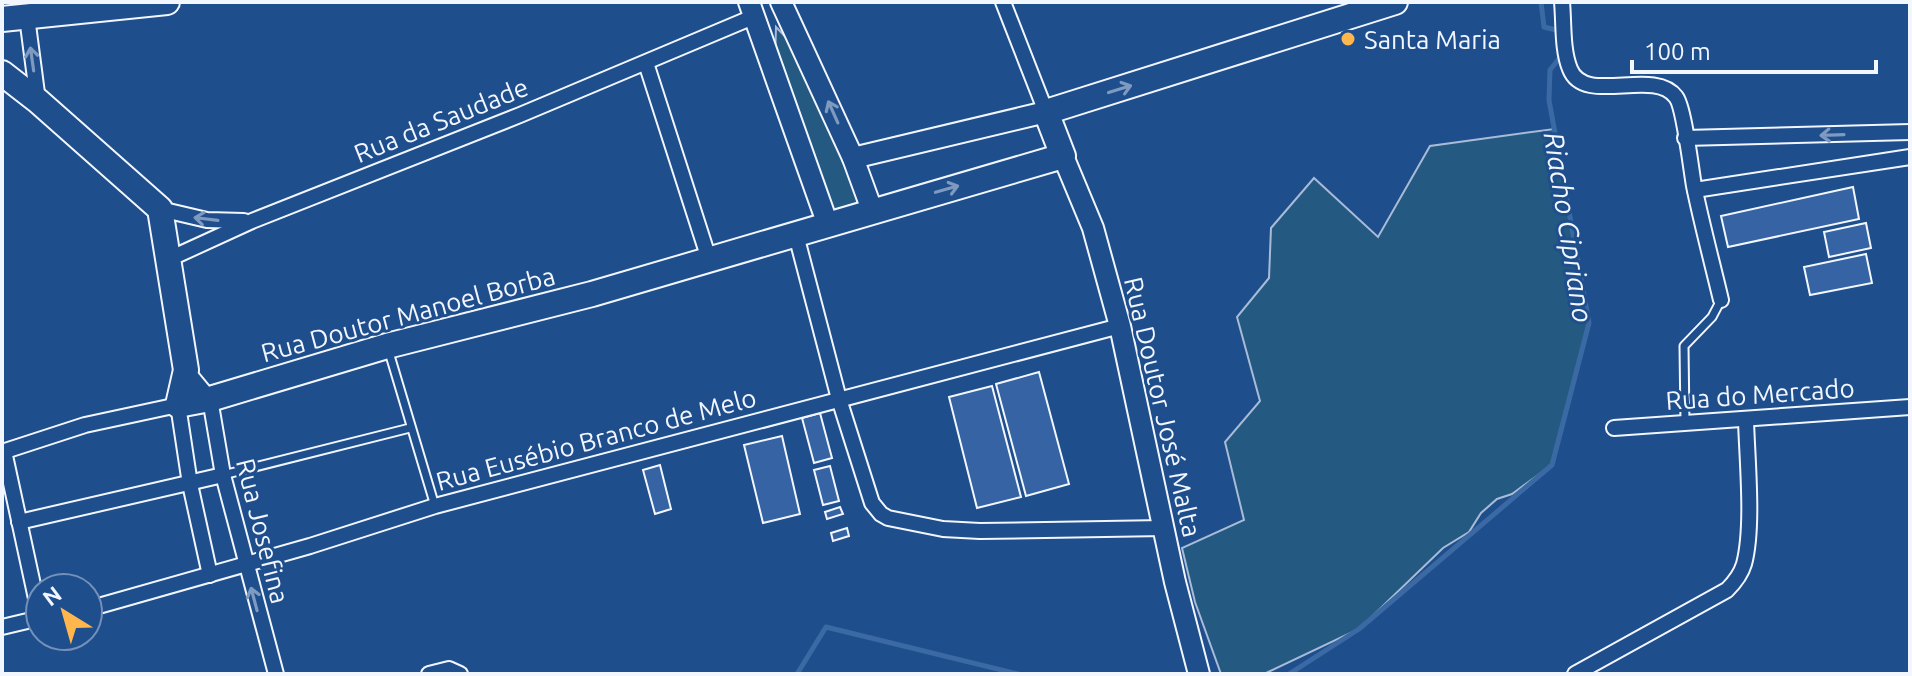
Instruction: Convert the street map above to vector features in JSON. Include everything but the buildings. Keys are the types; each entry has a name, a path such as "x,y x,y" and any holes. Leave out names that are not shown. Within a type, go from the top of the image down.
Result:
{"main road":[{"path":"2,19 167,2"},
{"path":"1063,156 1046,112 1395,2"},
{"path":"2,73 160,209 186,370 178,405"},
{"name":"Rua Doutor Manoel Borba","path":"178,405 210,399 387,346 592,294 1063,156"}],"street":[{"path":"853,158 1046,112 1003,2"},
{"path":"1562,2 1567,60 1575,78 1594,86 1649,85 1667,89 1677,98 1721,300"},
{"path":"828,225 751,10 783,3 853,158 872,210"},
{"name":"Rua da Saudade","path":"169,259 252,221 646,63 751,10"},
{"path":"27,17 38,101"},
{"path":"646,63 709,259"},
{"path":"1685,138 1910,132"},
{"name":"Rua Doutor José Malta","path":"1063,156 1093,228 1120,326 1175,582 1199,674"},
{"path":"1695,190 1910,157"},
{"name":"Rua da Saudade","path":"160,209 207,220 252,221"},
{"path":"796,235 839,399 870,496 881,514 943,529 980,531 1164,528"},
{"name":"Rua Eusébio Branco de Melo","path":"104,605 435,506 1120,326"},
{"path":"186,370 210,399"},
{"name":"Rua Josefina","path":"210,399 223,475 276,674"},
{"path":"178,405 190,484 210,575"},
{"name":"Rua Doutor Manoel Borba","path":"3,451 85,425 178,405"},
{"name":"Rua do Mercado","path":"1614,428 1910,407"},
{"path":"1575,674 1727,590 1736,581 1743,565 1747,540 1746,420"},
{"path":"3,451 30,572"},
{"path":"19,522 223,475"},
{"path":"2,627 24,622"},
{"path":"429,674 449,669 460,674"}],"lane":[{"path":"1685,423 1684,346 1712,317 1721,300"},
{"path":"387,346 435,506"},
{"path":"223,475 410,428"}],"shaded area":[{"path":"776,27 801,53 866,207 831,217 775,61"},
{"path":"1554,129 1589,323 1552,465 1512,494 1497,499 1481,513 1469,532 1443,548 1359,629 1264,674 1221,674 1195,602 1182,548 1244,520 1225,442 1260,401 1237,317 1269,278 1271,228 1314,178 1378,237 1430,146"}],"waterway":[{"name":"Riacho Cipriano","path":"1541,2 1544,27 1560,33"},
{"name":"Riacho Cipriano","path":"1289,674 1359,629 1552,465 1589,323 1549,100 1550,70 1562,55"},
{"name":"Riacho Cipriano","path":"797,674 826,627 1018,674"}],"place":[{"name":"Santa Maria","path":"1348,39"}]}
